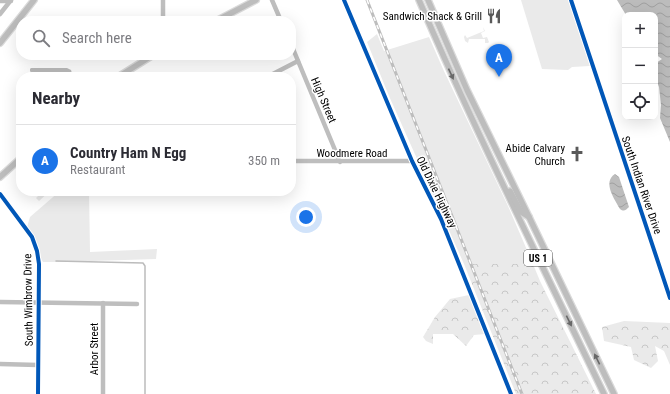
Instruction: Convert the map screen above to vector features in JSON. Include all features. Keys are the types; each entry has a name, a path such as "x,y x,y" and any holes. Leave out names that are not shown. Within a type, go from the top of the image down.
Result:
{"main road":[{"path":"21,16 34,0"},
{"path":"226,16 256,0"},
{"name":"US 1","path":"419,0 444,60 604,394"},
{"name":"US 1","path":"428,0 467,90 614,394"},
{"path":"0,43 16,23"},
{"path":"436,41 449,48"},
{"path":"126,72 145,60"},
{"path":"444,60 451,61 456,64"},
{"path":"482,140 489,148 521,212 529,217"},
{"path":"0,177 16,163"},
{"path":"531,242 537,242 569,308 577,317"}],"street":[{"path":"0,1 11,0"},
{"path":"0,14 11,0"},
{"path":"163,0 163,16"},
{"path":"272,0 279,16"},
{"name":"Old Dixie Highway","path":"344,0 412,162 441,219 511,394"},
{"name":"South Indian River Drive","path":"571,0 670,298"},
{"name":"High Street","path":"296,56 340,162"},
{"path":"277,72 298,61"},
{"name":"Woodmere Road","path":"296,162 412,162"},
{"name":"South Wimbrow Drive","path":"0,194 32,237 38,251 38,394"},
{"path":"0,302 137,304"},
{"name":"Arbor Street","path":"103,303 103,394"},
{"path":"0,364 38,365"}],"green space":[{"path":"521,0 569,0 590,66 572,67 568,70 542,69"},
{"path":"483,27 485,31 481,33 483,38 487,37 488,43 485,43 485,39 469,39 468,43 465,41 465,35 467,38 484,31"},
{"path":"377,34 384,51 429,37 508,206 533,264 464,264 389,96 367,42"},
{"path":"38,196 44,196 39,201 36,198"},
{"path":"54,196 89,196 90,252 157,249 156,259 43,262 36,241 27,227 30,217"},
{"path":"464,264 533,264 596,394 516,394"},
{"path":"469,295 485,334 474,335 466,346 453,334 433,334 433,344 426,341 423,337 435,317 450,299"},
{"path":"624,321 670,323 670,365 664,351 655,346 658,361 651,368 634,360 631,347 604,341 602,327"}],"water":[{"path":"617,0 670,0 670,142 660,118 661,105 658,84 658,62 662,59 658,56 658,12 624,12"},
{"path":"67,68 72,72 31,72 30,69"},
{"path":"615,174 619,177 629,207 625,210 620,209 611,191 611,177"}],"waterway":[{"path":"56,261 143,263 145,266 145,394"}],"railway":[{"path":"367,0 522,394"}],"cycle path":[{"path":"344,0 412,161 441,219 511,394"},
{"path":"571,0 670,298"},
{"path":"0,194 32,237 37,251 39,264 38,394"}],"place":[{"name":"Sandwich Shack & Grill","path":"494,16"},
{"name":"Country Ham N Egg","path":"499,77"},
{"name":"Abide Calvary Church","path":"577,154"}]}
